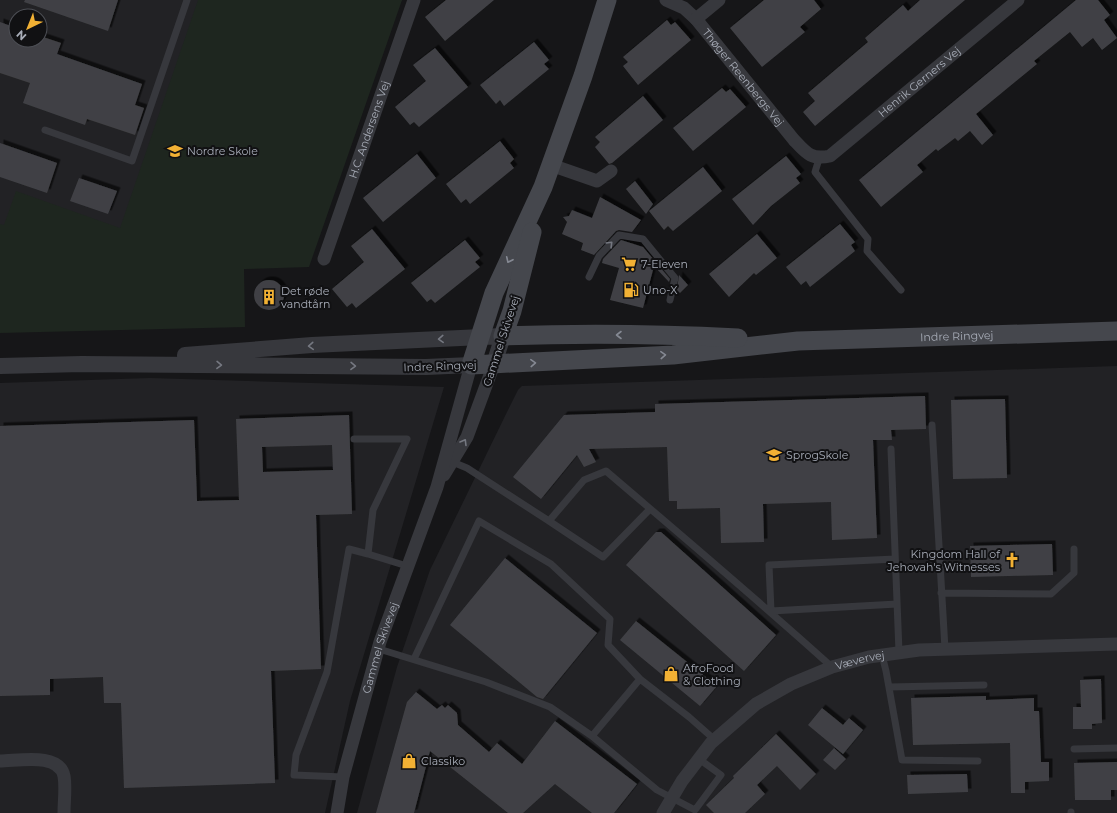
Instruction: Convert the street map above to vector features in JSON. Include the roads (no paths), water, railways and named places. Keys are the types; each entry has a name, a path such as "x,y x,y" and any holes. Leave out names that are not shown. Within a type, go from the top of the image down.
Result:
{"main road":[{"name":"Gammel Skivevej","path":"471,365 494,293 543,186 551,165 583,76 607,0"},
{"name":"Gammel Skivevej","path":"503,336 512,311 543,186"},
{"name":"Indre Ringvej","path":"503,336 547,334 672,335 798,341 1117,331"},
{"name":"Indre Ringvej","path":"471,365 673,355 798,341"}],"street":[{"name":"H.C. Andersens Vej","path":"324,259 414,0"},
{"name":"Thøger Reenbergs Vej","path":"666,0 684,8 696,19 794,140 807,154 819,159"},
{"path":"696,19 719,0"},
{"name":"Henrik Gerners Vej","path":"819,159 830,156 1018,0"},
{"path":"551,165 596,181 611,171"},
{"name":"Indre Ringvej","path":"82,364 312,345 503,336"},
{"name":"Gammel Skivevej","path":"448,460 467,437 503,336"},
{"name":"Indre Ringvej","path":"0,366 82,364 426,367 471,365"},
{"name":"Gammel Skivevej","path":"337,813 343,777 378,649 407,566 448,460 471,365"},
{"name":"Vævervej","path":"663,813 682,781 714,740 756,704 791,684 832,667 899,652 945,649 1117,644"},
{"path":"0,762 46,759 57,764 64,775 64,813"}],"lane":[{"path":"45,130 132,162 187,0"},
{"path":"819,159 815,172 868,239 868,251 902,290"},
{"path":"589,276 599,256 619,235 643,239 675,278 670,300"},
{"path":"932,425 945,649"},
{"path":"354,439 408,439 373,510 368,554"},
{"path":"891,449 899,652"},
{"path":"448,460 467,468 603,557 650,509"},
{"path":"549,521 584,480 606,471 771,611 832,667"},
{"path":"414,660 479,521 551,564 610,619 608,645 640,679 689,717 714,740"},
{"path":"343,777 294,775 296,755 327,672 349,549 407,566"},
{"path":"942,593 1052,594 1074,573 1074,549"},
{"path":"771,611 769,564 895,559"},
{"path":"771,611 897,604"},
{"path":"378,649 486,682 550,707 592,736 657,790 695,810 721,775 699,759"},
{"path":"882,655 902,760 978,760"},
{"path":"592,736 640,679"},
{"path":"889,687 984,685"},
{"path":"1074,749 1117,748"}],"place":[{"name":"Nordre Skole","path":"175,151"},
{"name":"7-Eleven","path":"629,264"},
{"name":"Uno-X","path":"631,290"},
{"name":"Det røde vandtårn","path":"269,297"},
{"name":"SprogSkole","path":"774,455"},
{"name":"Kingdom Hall of Jehovah's Witnesses","path":"1012,560"},
{"name":"AfroFood & Clothing","path":"671,674"},
{"name":"Classiko","path":"409,761"}]}
